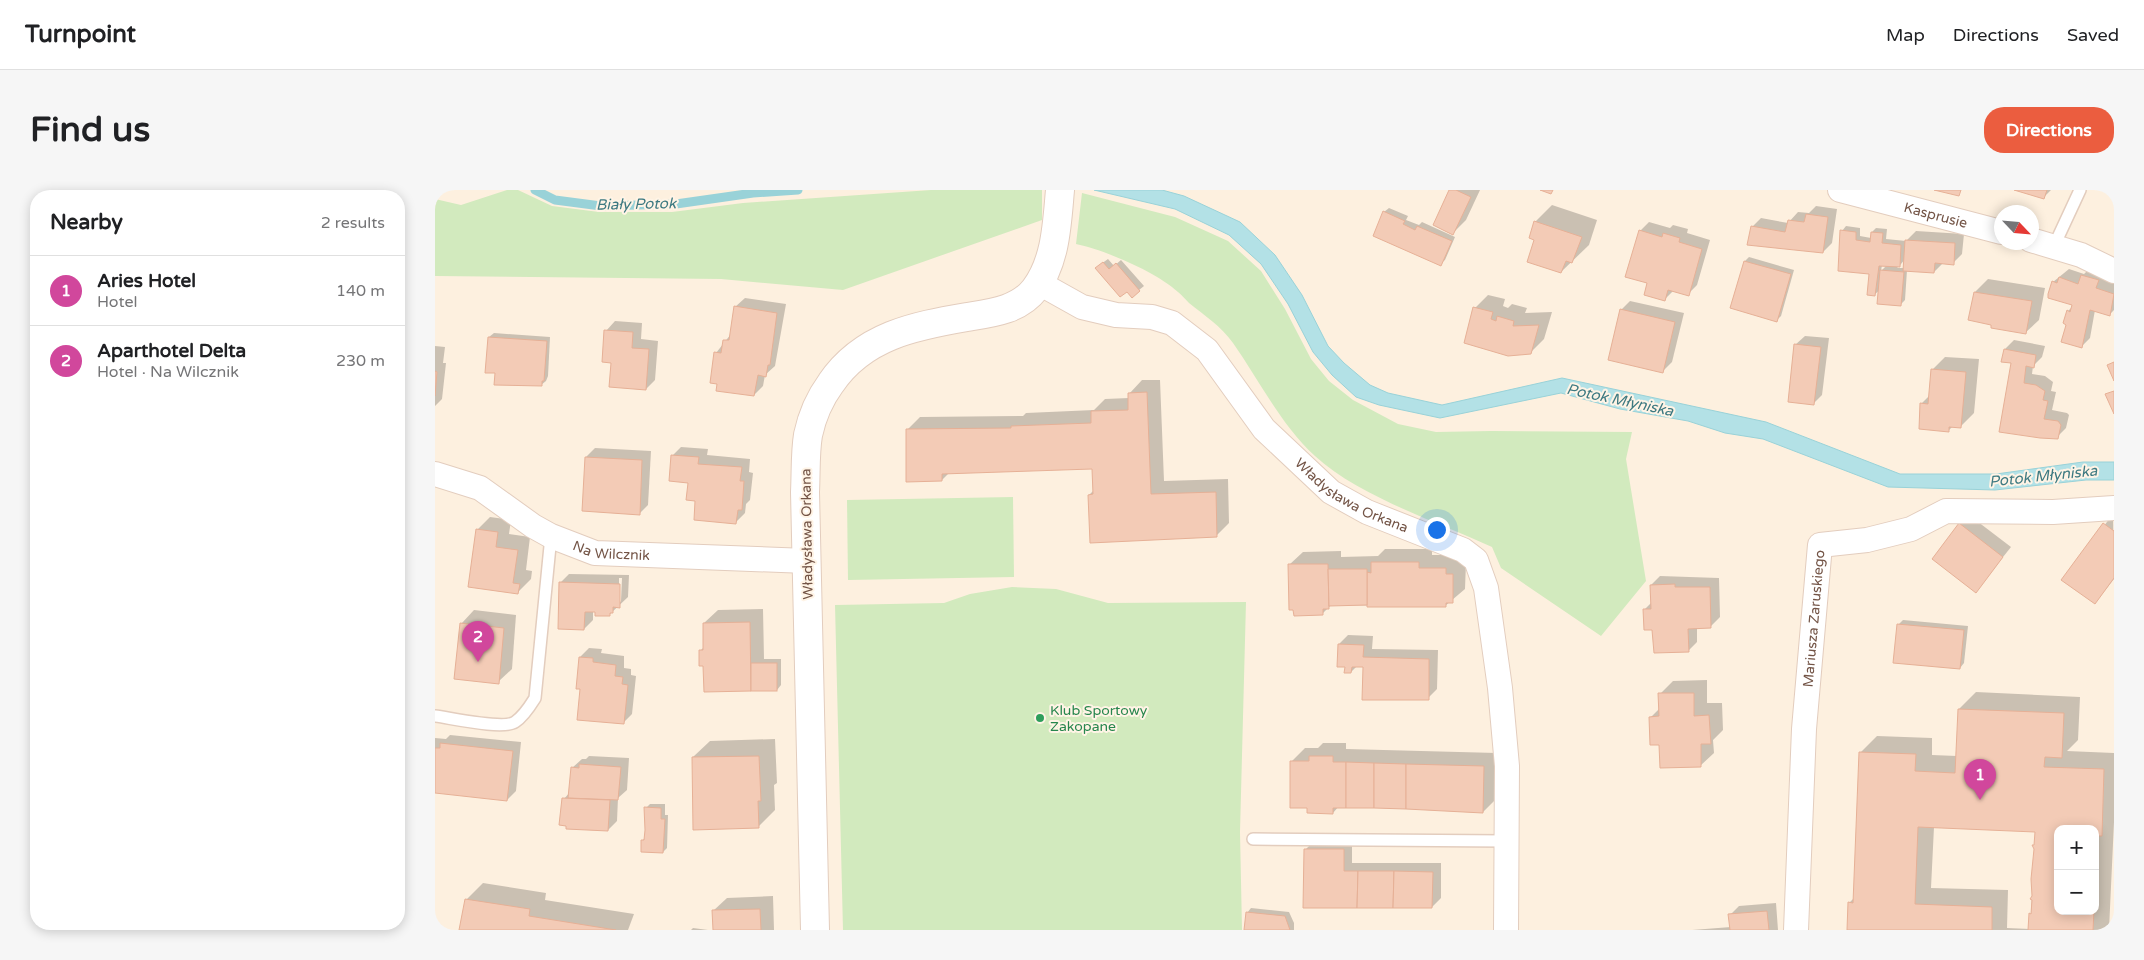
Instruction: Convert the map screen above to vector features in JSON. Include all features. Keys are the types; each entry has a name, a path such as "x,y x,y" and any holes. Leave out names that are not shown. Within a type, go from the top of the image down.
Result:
{"street":[{"name":"Kasprusie","path":"1840,190 1994,230"},
{"name":"Władysława Orkana","path":"815,930 805,492 808,435 822,398 843,366 865,348 894,333 1008,308 1029,296 1039,283 1050,257 1059,200"},
{"path":"2039,242 2089,258 2114,271"},
{"name":"Władysława Orkana","path":"1039,283 1082,307 1116,315 1152,317 1172,323 1207,350 1264,429 1331,492 1367,512 1463,550 1476,560 1486,588 1500,688 1507,766 1505,930"},
{"name":"Na Wilcznik","path":"435,474 480,488 551,536 595,554 807,561"},
{"name":"Mariusza Zaruskiego","path":"1796,930 1803,729 1820,545 1867,540 1911,529 1946,512 2053,512 2114,508"}],"lane":[{"path":"2054,246 2080,190"},
{"path":"435,716 499,724 514,723 528,709 535,698 551,536"},
{"path":"1253,839 1505,841"}],"green space":[{"path":"507,190 518,190 552,206 599,212 672,212 743,203 931,190 1042,190 1042,220 843,290 721,279 435,276 435,199 461,205"},
{"path":"1082,193 1175,217 1228,241 1261,271 1285,309 1311,359 1329,381 1353,400 1398,424 1436,432 1632,432 1626,459 1646,581 1601,636 1501,568 1492,547 1399,507 1353,484 1315,456 1291,430 1233,343 1218,326 1157,277 1115,257 1076,244"},
{"path":"1013,497 1014,577 848,580 847,500"},
{"name":"Klub Sportowy Zakopane","path":"1012,587 1056,589 1108,603 1246,602 1240,832 1242,930 843,930 835,605 944,603 970,594"}],"water":[{"name":"Potok Młyniska","path":"1094,190 1162,190 1184,196 1240,222 1275,255 1302,295 1328,346 1344,363 1370,385 1388,393 1442,405 1562,378 1766,422 1900,474 1996,474 2083,462 2114,462 2114,480 2086,480 1995,490 1888,487 1763,439 1725,433 1688,421 1620,409 1561,393 1440,418 1379,405 1356,397 1332,375 1313,352 1288,304 1261,264 1229,235 1175,209"}],"building":[{"path":"1449,190 1456,190 1471,197 1453,235 1433,225"},
{"path":"1540,190 1553,190 1551,194"},
{"path":"1934,190 1961,190 1959,196"},
{"path":"2014,190 2047,190 2044,199"},
{"path":"1383,211 1405,221 1403,224 1415,230 1417,226 1452,241 1441,266 1373,236"},
{"path":"1806,214 1828,217 1823,253 1747,245 1751,226 1785,232 1788,220 1804,222"},
{"path":"1534,221 1582,237 1572,263 1566,261 1561,273 1527,262 1534,240 1529,238"},
{"path":"1639,230 1662,237 1663,233 1680,238 1679,242 1702,249 1689,296 1668,290 1665,301 1644,295 1647,283 1625,277"},
{"path":"1840,230 1856,232 1856,240 1870,242 1871,232 1883,233 1882,243 1901,245 1900,267 1879,266 1875,296 1867,295 1869,274 1838,271"},
{"path":"1905,240 1955,243 1954,265 1935,263 1934,273 1903,271"},
{"path":"1744,261 1791,274 1777,322 1730,308"},
{"path":"1103,262 1109,269 1116,263 1140,291 1132,298 1127,292 1120,297 1095,268"},
{"path":"1880,270 1904,272 1901,306 1877,304"},
{"path":"2081,275 2099,280 2096,288 2114,294 2110,316 2090,310 2082,348 2061,342 2066,325 2063,323 2067,310 2070,312 2072,305 2048,298 2052,281 2057,283 2059,277 2078,284"},
{"path":"1974,292 2032,301 2026,334 1991,328 1991,325 1968,320"},
{"path":"734,306 777,313 770,365 768,365 766,377 758,375 754,396 716,391 717,384 710,383 714,352 721,353 723,340 729,340"},
{"path":"1473,307 1493,312 1491,319 1496,321 1497,316 1514,321 1513,326 1539,325 1531,354 1508,356 1464,343"},
{"path":"1620,309 1675,322 1663,373 1608,360"},
{"path":"604,330 633,332 632,348 649,349 646,390 609,387 611,363 602,362"},
{"path":"488,337 547,341 542,386 494,385 495,373 485,373"},
{"path":"1794,344 1821,347 1814,405 1788,402"},
{"path":"2004,349 2036,355 2034,368 2026,366 2024,383 2036,385 2045,391 2043,400 2048,401 2044,419 2058,421 2061,425 2058,439 1999,432 2011,363 2001,362"},
{"path":"2114,362 2114,381 2107,365"},
{"path":"1931,369 1966,372 1961,428 1949,427 1949,432 1919,429 1920,403 1928,404"},
{"path":"435,371 437,372 435,396"},
{"path":"2114,391 2114,414 2105,394"},
{"path":"1147,392 1151,494 1216,492 1217,537 1090,543 1088,495 1093,494 1092,469 942,474 942,481 906,482 906,429 1011,428 1011,426 1091,423 1091,411 1128,410 1128,393"},
{"path":"671,455 699,457 698,464 742,467 740,481 744,481 742,510 738,510 736,524 694,520 695,501 686,500 688,483 669,481"},
{"path":"585,457 642,460 640,515 582,511"},
{"path":"1959,523 2003,557 1976,593 1932,559"},
{"path":"2103,523 2114,531 2114,578 2095,604 2061,580"},
{"path":"476,529 498,532 496,547 518,550 513,583 520,584 518,594 468,587"},
{"path":"1371,562 1419,562 1419,568 1446,568 1446,574 1453,574 1453,603 1446,603 1446,607 1367,607 1367,572 1371,573"},
{"path":"1288,564 1328,564 1329,609 1323,609 1323,615 1294,616 1293,610 1289,610"},
{"path":"1328,569 1367,569 1367,605 1329,606"},
{"path":"559,582 620,584 620,608 613,607 613,613 610,613 610,616 595,616 595,612 585,612 584,630 558,629"},
{"path":"1675,584 1675,587 1710,587 1711,628 1688,629 1689,652 1654,653 1652,630 1644,630 1643,609 1651,609 1650,585"},
{"path":"750,622 751,691 704,692 703,666 699,666 699,650 703,650 703,623"},
{"path":"460,623 504,628 499,684 454,679"},
{"path":"1897,624 1964,630 1960,669 1893,663"},
{"path":"1338,644 1364,645 1363,657 1429,659 1429,700 1362,700 1363,667 1352,667 1351,673 1344,673 1345,667 1337,667"},
{"path":"579,657 593,658 593,662 616,665 615,676 623,677 622,684 628,685 624,724 577,720 580,689 576,689"},
{"path":"751,663 777,663 777,691 751,691"},
{"path":"1658,693 1694,693 1694,716 1709,715 1711,744 1701,744 1701,767 1660,768 1659,745 1650,745 1649,717 1659,716"},
{"path":"1958,709 2064,713 2062,758 2045,757 2044,767 2104,769 2102,836 2099,836 2099,825 2054,825 2054,915 2094,915 2093,930 2028,930 2032,900 2030,899 2032,896 2031,879 2034,849 2032,845 2034,845 2035,832 1918,827 1915,904 1992,907 1992,930 1847,930 1848,902 1853,903 1859,752 1916,754 1915,771 1955,773"},
{"path":"440,743 513,751 507,801 435,793 435,748 440,748"},
{"path":"759,756 761,801 758,801 759,828 693,830 692,757"},
{"path":"1309,756 1333,756 1333,762 1346,762 1346,808 1333,808 1333,814 1307,813 1307,808 1290,808 1290,761 1309,761"},
{"path":"1346,762 1374,763 1374,808 1346,808"},
{"path":"1374,763 1406,764 1406,809 1374,808"},
{"path":"579,764 621,767 618,800 568,798 571,767 579,768"},
{"path":"1406,764 1484,766 1483,813 1406,809"},
{"path":"562,798 610,800 608,831 566,829 566,826 559,825"},
{"path":"644,807 661,808 661,819 665,819 663,853 641,852 641,840 644,840 645,830"},
{"path":"1304,849 1344,849 1344,871 1358,871 1357,908 1303,908"},
{"path":"1358,871 1394,871 1393,908 1357,908"},
{"path":"1394,871 1433,872 1432,908 1393,908"},
{"path":"465,899 530,909 529,916 616,930 459,930"},
{"path":"760,909 761,930 713,930 712,910"},
{"path":"1767,911 1769,930 1730,930 1728,914"},
{"path":"1246,912 1285,916 1290,930 1244,930"}],"waterway":[{"name":"Biały Potok","path":"535,190 555,200 601,206 676,204 753,193 798,190"}],"place":[{"name":"Aparthotel Delta","path":"478,662"},
{"name":"Klub Sportowy Zakopane","path":"1040,718"},
{"name":"Aries Hotel","path":"1980,800"}]}
